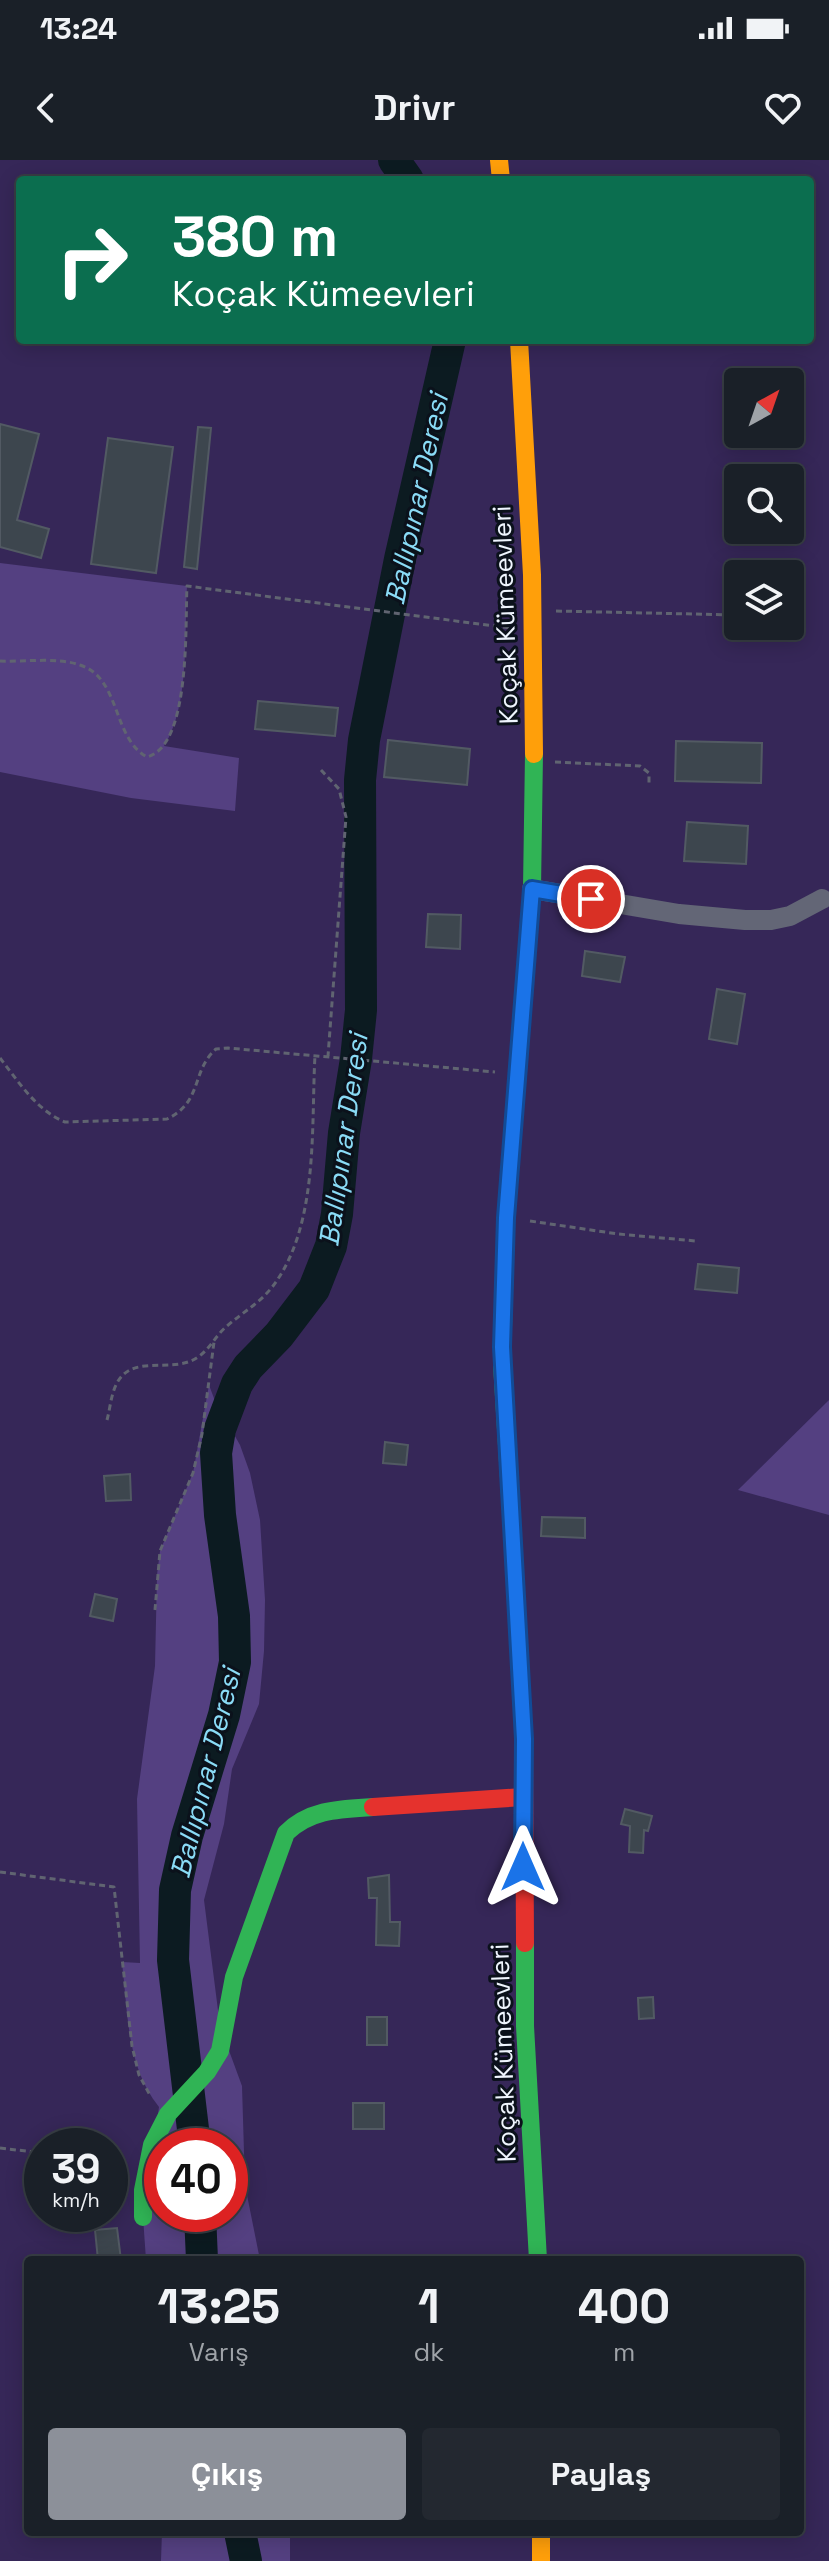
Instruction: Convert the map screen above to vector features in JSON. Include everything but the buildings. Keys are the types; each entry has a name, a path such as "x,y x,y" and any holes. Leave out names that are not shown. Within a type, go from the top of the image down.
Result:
{"street":[{"name":"Koçak Kümeevleri","path":"519,344 533,610 535,761 532,889 506,1218 503,1379 521,1665 525,2026 538,2256"},
{"path":"532,889 679,914 745,920 790,916 822,899"},
{"path":"143,2217 143,2190 152,2145 168,2114 220,2051 234,1977 286,1833 295,1824 316,1813 336,1809 523,1797"},
{"path":"541,2536 541,2561"}],"path":[{"path":"0,661 59,662 79,664 91,670 108,691 127,738 137,751 147,757 163,747 175,722 181,697 187,586 533,631"},
{"path":"533,610 724,615"},
{"path":"535,761 640,766 649,773 649,783"},
{"path":"321,770 339,789 346,817 328,1056"},
{"path":"0,1058 39,1106 65,1122 167,1119 178,1114 194,1096 204,1064 216,1049 518,1074"},
{"path":"107,1420 116,1385 125,1372 136,1366 176,1366 196,1359 223,1329 272,1288 293,1250 303,1220 308,1190 315,1055"},
{"path":"506,1218 618,1234 696,1241"},
{"path":"155,1610 160,1551 193,1473 199,1447 214,1342"},
{"path":"0,1872 114,1887 132,2046 139,2075 149,2094 168,2114"},
{"path":"0,2148 24,2151"}],"shaded area":[{"path":"0,160 829,160 829,2561 0,2561"},
{"path":"0,563 187,586 182,690 172,730 164,746 239,758 235,811 131,798 0,772"},
{"path":"209,1385 240,1445 250,1473 260,1520 265,1600 259,1704 232,1769 224,1824 204,1900 220,2026 242,2086 243,2128 156,2128 159,2107 140,2074 130,2038 122,1962 140,1963 137,1799 155,1666 160,1551 193,1473"},
{"path":"829,1400 829,1515 738,1490"},
{"path":"248,2200 259,2256 146,2256 144,2232 248,2232"},
{"path":"162,2536 290,2536 290,2561 161,2561"}],"waterway":[{"name":"Ballıpınar Deresi","path":"394,160 405,176"},
{"name":"Ballıpınar Deresi","path":"193,2128 173,1960 175,1890 187,1836 224,1715 235,1662 234,1616 220,1515 216,1453 220,1429 237,1384 314,1289 331,1246 361,1010 360,780 364,740 400,559 449,344"},
{"name":"Ballıpınar Deresi","path":"201,2232 202,2256"},
{"name":"Ballıpınar Deresi","path":"241,2536 246,2561"}],"traffic: fast":[{"path":"511,1511 502,1364 506,1218 532,889 534,754"},
{"path":"143,2217 143,2190 152,2145 168,2114 207,2072 220,2051 234,1977 286,1833 316,1815 373,1807"},
{"path":"525,1943 525,2026 538,2256"}],"traffic: slow":[{"path":"499,160 501,176"},
{"path":"519,344 532,575 534,754"},
{"path":"541,2536 541,2561"}],"traffic: jam":[{"path":"511,1511 524,1739 525,1943"},
{"path":"373,1807 523,1797"}],"route":[{"path":"523,1867 521,1665 502,1364 506,1218 532,889 591,899"}]}
